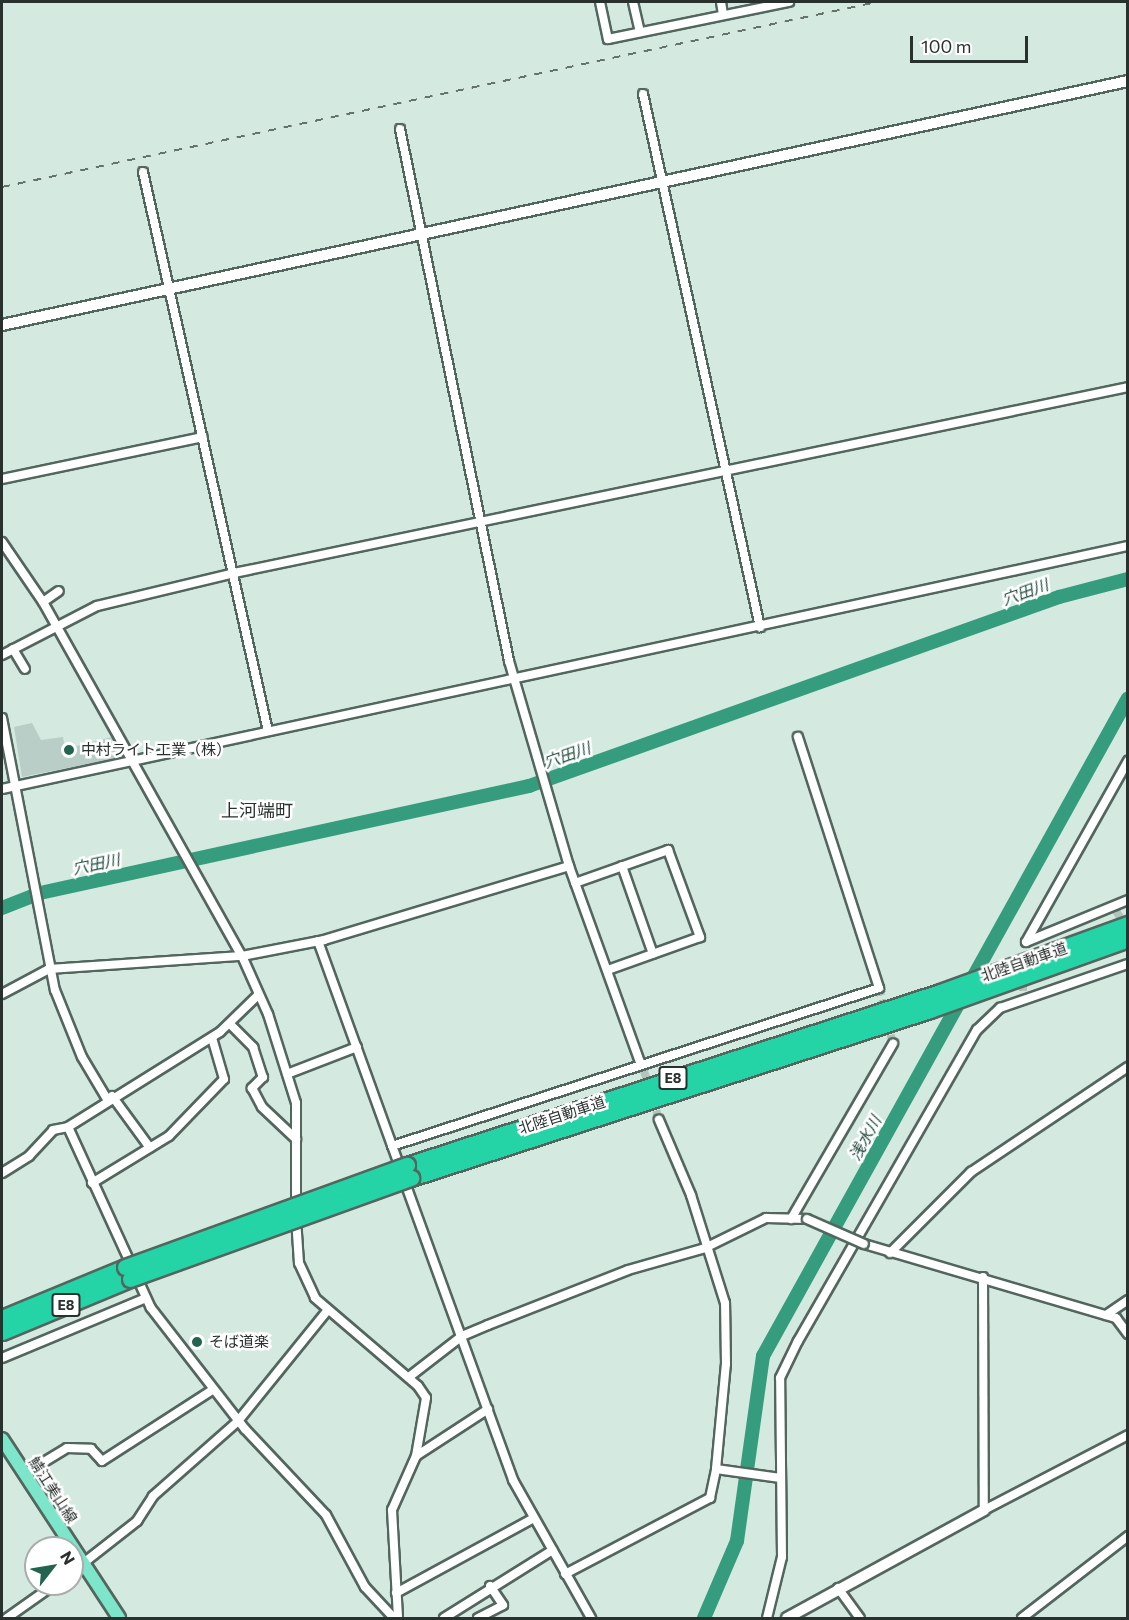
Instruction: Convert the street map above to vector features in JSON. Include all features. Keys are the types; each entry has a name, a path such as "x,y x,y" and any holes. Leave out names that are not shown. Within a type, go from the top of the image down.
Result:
{"highway":[{"name":"北陸自動車道","path":"2,1316 55,1295 128,1273 409,1171 1011,968 1128,924"},
{"name":"北陸自動車道","path":"409,1171 930,1010 1128,939"},
{"name":"北陸自動車道","path":"2,1332 128,1273"}],"main road":[{"name":"鯖江美山線","path":"2,1439 64,1536"},
{"name":"鯖江美山線","path":"84,1566 119,1618"}],"street":[{"path":"600,2 608,39 789,2"},
{"path":"633,2 640,32"},
{"path":"720,2 723,15"},
{"path":"2,325 663,184 1128,81"},
{"path":"643,94 760,627"},
{"path":"400,129 515,680 569,866 640,1062"},
{"path":"143,172 268,731"},
{"path":"2,655 97,606 234,573 1128,387"},
{"path":"2,479 203,436"},
{"path":"2,542 43,602 129,759 242,956 296,1103 299,1263 315,1298 327,1311 409,1377 426,1398 416,1456 392,1510 396,1618"},
{"path":"2,789 129,759 515,680 1128,546"},
{"path":"43,602 59,591"},
{"path":"14,649 25,669"},
{"path":"2,718 49,969 82,1057 110,1098 150,1148"},
{"path":"392,1146 640,1062 879,988 798,737"},
{"path":"1128,761 1026,942 1115,909 1128,900"},
{"path":"575,883 668,850 700,937 608,970"},
{"path":"2,994 49,969 242,956 318,941 569,866"},
{"path":"622,866 653,954"},
{"path":"318,941 513,1480 591,1618"},
{"path":"767,1618 781,1578 777,1411 783,1370 977,1030 1000,1008 1128,964"},
{"path":"2,1173 29,1156 53,1130 68,1127 110,1098 212,1038 230,1024 258,995"},
{"path":"230,1024 253,1047 263,1077 252,1088 262,1107 296,1139"},
{"path":"92,1183 150,1148 187,1121 224,1079 212,1038"},
{"path":"791,1219 893,1044"},
{"path":"287,1074 357,1047"},
{"path":"638,1052 640,1062"},
{"path":"890,1253 971,1172 1128,1067"},
{"path":"565,1574 710,1498 720,1469 726,1364 725,1303 705,1248 691,1195 659,1120"},
{"path":"68,1127 146,1298 212,1390 326,1515 365,1587 396,1618"},
{"path":"409,1377 462,1336 628,1270 705,1248 766,1218 807,1219 890,1253 982,1277 1116,1318 1128,1334"},
{"path":"982,1277 984,1510"},
{"path":"2,1358 146,1298"},
{"path":"1106,1315 1128,1300"},
{"path":"84,1561 136,1521 153,1496 238,1421 327,1311"},
{"path":"24,1474 67,1448 91,1449 102,1461 212,1390"},
{"path":"416,1456 488,1409"},
{"path":"789,1618 838,1588 1128,1435"},
{"path":"720,1469 780,1478"},
{"path":"396,1593 534,1518"},
{"path":"1022,1618 1128,1536"},
{"path":"444,1618 490,1586 553,1550"},
{"path":"478,1618 503,1605 490,1586"},
{"path":"838,1588 860,1618"},
{"path":"7,1618 38,1596"}],"building":[{"name":"中村ライト工業（株）","path":"32,723 41,740 63,737 65,749 112,737 117,758 22,777 14,727"}],"waterway":[{"name":"穴田川","path":"2,908 40,893 529,786 1059,597 1128,579"},
{"name":"浅水川","path":"704,1618 737,1541 763,1356 1128,698"}],"tunnel":[{"path":"1116,911 1125,925"},
{"path":"1022,1003 1024,976"},
{"path":"879,988 885,1011"},
{"path":"888,1023 893,1044"},
{"path":"640,1059 649,1087"},
{"path":"653,1099 659,1120"}],"railway":[{"path":"2,187 877,2"}],"place":[{"name":"中村ライト工業（株）","path":"69,750"},
{"name":"そば道楽","path":"197,1342"}],"district":[{"name":"上河端町","path":"257,810"}]}
